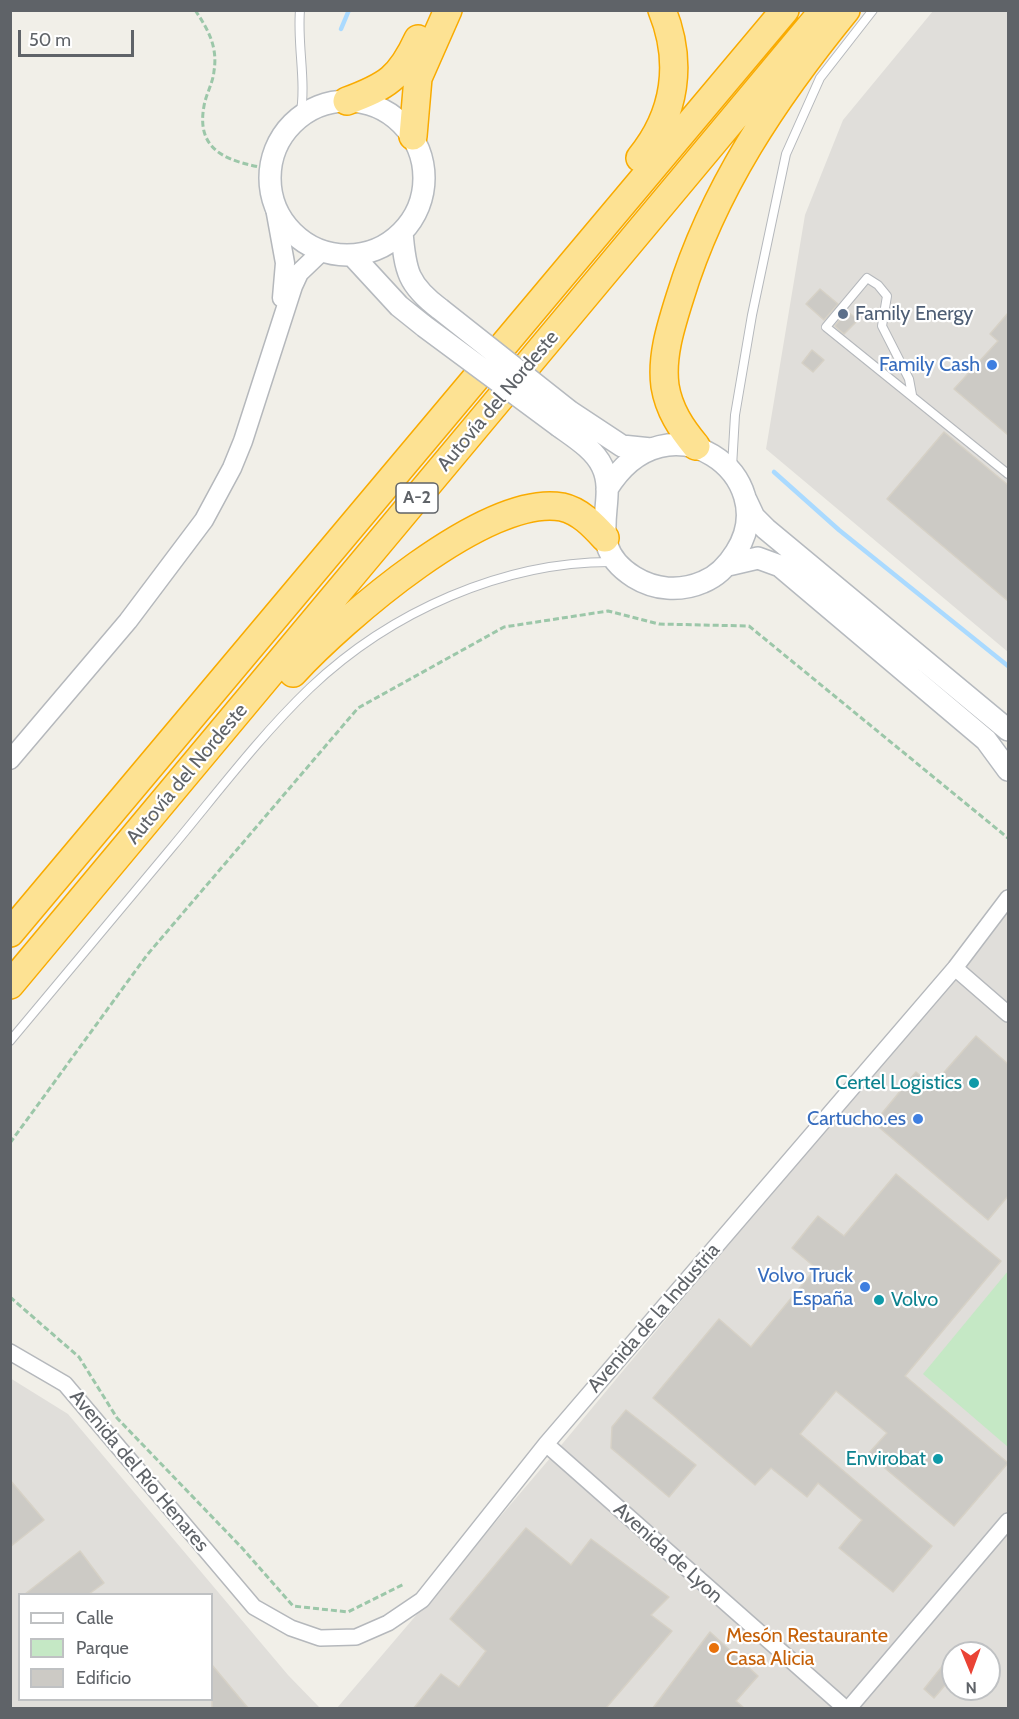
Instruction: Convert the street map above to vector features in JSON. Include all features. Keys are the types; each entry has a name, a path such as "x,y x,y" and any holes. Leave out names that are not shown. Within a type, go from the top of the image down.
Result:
{"highway":[{"path":"347,100 381,88 397,76 411,55 431,10"},
{"path":"413,136 418,78 448,10"},
{"path":"532,311 560,255 653,142 661,128 671,100 675,72 673,45 662,10"},
{"name":"Autovía del Nordeste","path":"10,933 785,10"},
{"name":"Autovía del Nordeste","path":"10,985 824,10"},
{"path":"696,446 670,406 664,368 668,334 690,263 724,188 751,139 780,96 846,10"},
{"path":"10,993 80,924 291,674 373,597 464,537 503,517 531,507 563,507 576,512 592,523 605,538"}],"main road":[{"path":"347,100 372,105 388,113 413,136 423,160 424,186 417,211 402,232 379,248 352,255 322,251 300,239 285,225 275,208 270,189 270,169 274,151 300,118 310,110 328,103 347,100"},
{"path":"402,232 404,260 414,286 564,418 597,457 603,467 607,489 603,513 605,538 617,562 633,576 651,585 672,589 692,586 712,578 728,565 741,544 747,519 744,494"},
{"path":"352,255 399,306 424,326 564,418 622,446 651,449"},
{"path":"607,489 618,471 634,458 651,449 671,445 696,446 719,459 731,471 754,517 766,529 1008,730"},
{"path":"728,565 758,558 780,566 986,740 1008,770"}],"street":[{"path":"275,208 285,263 277,335"},
{"path":"10,760 128,621 204,520 232,468 255,408 299,273 322,251"},
{"name":"Avenida de la Industria","path":"254,1607 291,1628 320,1638 356,1637 388,1623 422,1600 546,1444 955,968 1008,898"},
{"path":"955,968 1008,1014"},
{"name":"Avenida del Río Henares","path":"10,1352 65,1384 254,1607"},
{"name":"Avenida de Lyon","path":"546,1444 847,1708 1008,1521"}],"lane":[{"path":"300,10 298,33 304,83 300,118"},
{"path":"731,471 735,415 752,315 786,154 820,78 873,10"},
{"path":"912,395 909,379 882,326 887,296 878,285 867,278 826,327 1008,474"},
{"path":"10,1041 267,732 334,668 406,618 483,584 562,565 617,562"}],"path":[{"path":"195,10 210,32 214,54 214,71 204,104 201,127 209,145 234,162 270,169"},
{"path":"10,1143 147,955 358,708 504,627 608,611 659,624 748,626 1008,838"},
{"path":"10,1297 79,1357 117,1418 243,1549 293,1606 348,1612 404,1584"}],"shaded area":[{"path":"933,11 1008,11 1008,652 766,449 805,215 843,120"},
{"path":"1008,908 1008,1708 337,1708 563,1443"},
{"path":"10,1378 68,1414 288,1675 320,1708 11,1708"}],"green space":[{"path":"1008,1271 1008,1447 923,1374"}],"building":[{"path":"820,289 838,304 824,320 806,304"},
{"path":"847,311 858,320 844,334 835,326"},
{"name":"Family Cash","path":"1008,313 1008,435 954,389 998,341 990,334"},
{"path":"812,350 824,360 813,372 802,363"},
{"path":"944,432 1008,485 1008,601 887,499"},
{"path":"976,1036 1008,1064 1008,1196 988,1220 874,1123 916,1072 932,1086"},
{"path":"896,1174 1001,1261 905,1376 1008,1463 954,1526 868,1454 887,1433 836,1391 800,1434 932,1546 893,1592 839,1548 862,1520 818,1483 807,1497 771,1468 755,1485 653,1398 719,1319 751,1347 816,1268 792,1248 818,1216 844,1236"},
{"path":"626,1410 696,1465 669,1497 611,1448 612,1427"},
{"path":"10,1480 44,1520 10,1547"},
{"path":"526,1528 571,1565 591,1539 669,1597 651,1615 672,1631 606,1708 414,1708 441,1674 459,1687 486,1651 450,1619"},
{"path":"80,1551 104,1583 90,1593 26,1593"},
{"path":"710,1632 758,1676 736,1701 744,1708 653,1708"},
{"path":"213,1666 248,1708 212,1708 213,1701"},
{"path":"941,1668 941,1690 934,1698 924,1689"}],"waterway":[{"path":"341,29 349,10"},
{"path":"774,472 839,530 1008,666"}],"place":[{"name":"Family Energy","path":"843,314"},
{"name":"Family Cash","path":"992,365"},
{"name":"Certel Logistics","path":"974,1083"},
{"name":"Cartucho.es","path":"918,1119"},
{"name":"Volvo Truck España","path":"865,1287"},
{"name":"Volvo","path":"879,1300"},
{"name":"Envirobat","path":"938,1459"},
{"name":"Mesón Restaurante Casa Alicia","path":"714,1648"}]}
